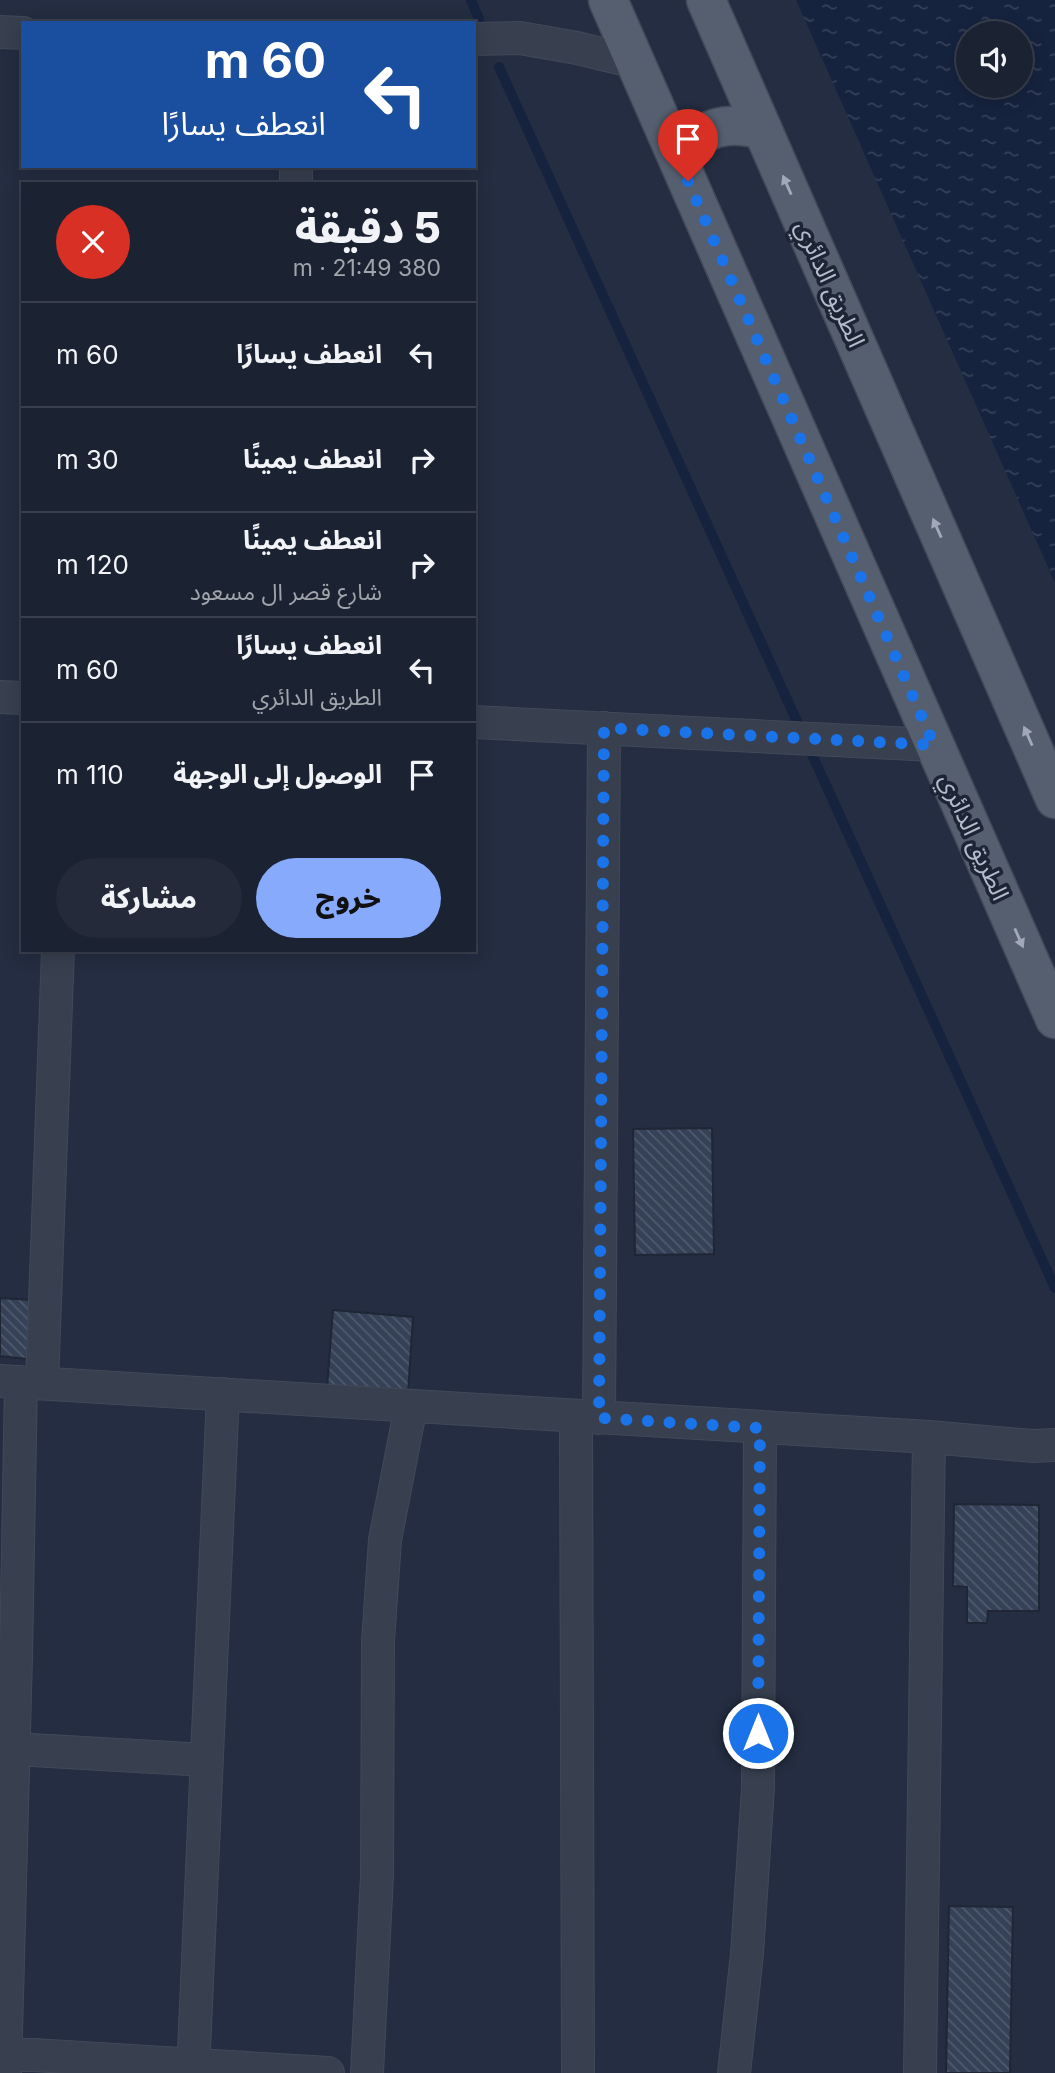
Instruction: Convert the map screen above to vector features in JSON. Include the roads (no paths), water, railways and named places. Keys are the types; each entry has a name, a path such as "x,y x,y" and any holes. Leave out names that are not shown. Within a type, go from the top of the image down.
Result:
{"main road":[{"name":"الطريق الدائري","path":"608,0 1055,1019"},
{"name":"الطريق الدائري","path":"706,0 1055,799"},
{"path":"677,156 694,139 715,128 731,125 763,130"}],"street":[{"path":"0,32 21,33"},
{"path":"476,39 520,38 635,62"},
{"path":"0,697 21,698"},
{"path":"476,722 934,745"},
{"path":"578,2073 588,1417 604,728"},
{"path":"58,952 21,1382 14,1749 4,2060 328,2073"},
{"path":"21,1382 929,1437 1032,1446 1055,1445"},
{"path":"193,2069 223,1394"},
{"path":"367,2073 377,1876 378,1641 385,1540 411,1406"},
{"path":"734,2073 747,1954 758,1788 760,1428"},
{"path":"920,2073 929,1437"},
{"path":"14,1749 206,1759"}],"water":[{"path":"796,0 1055,0 1055,583"}],"waterway":[{"path":"471,0 479,19"},
{"path":"499,67 1055,1288"}]}
